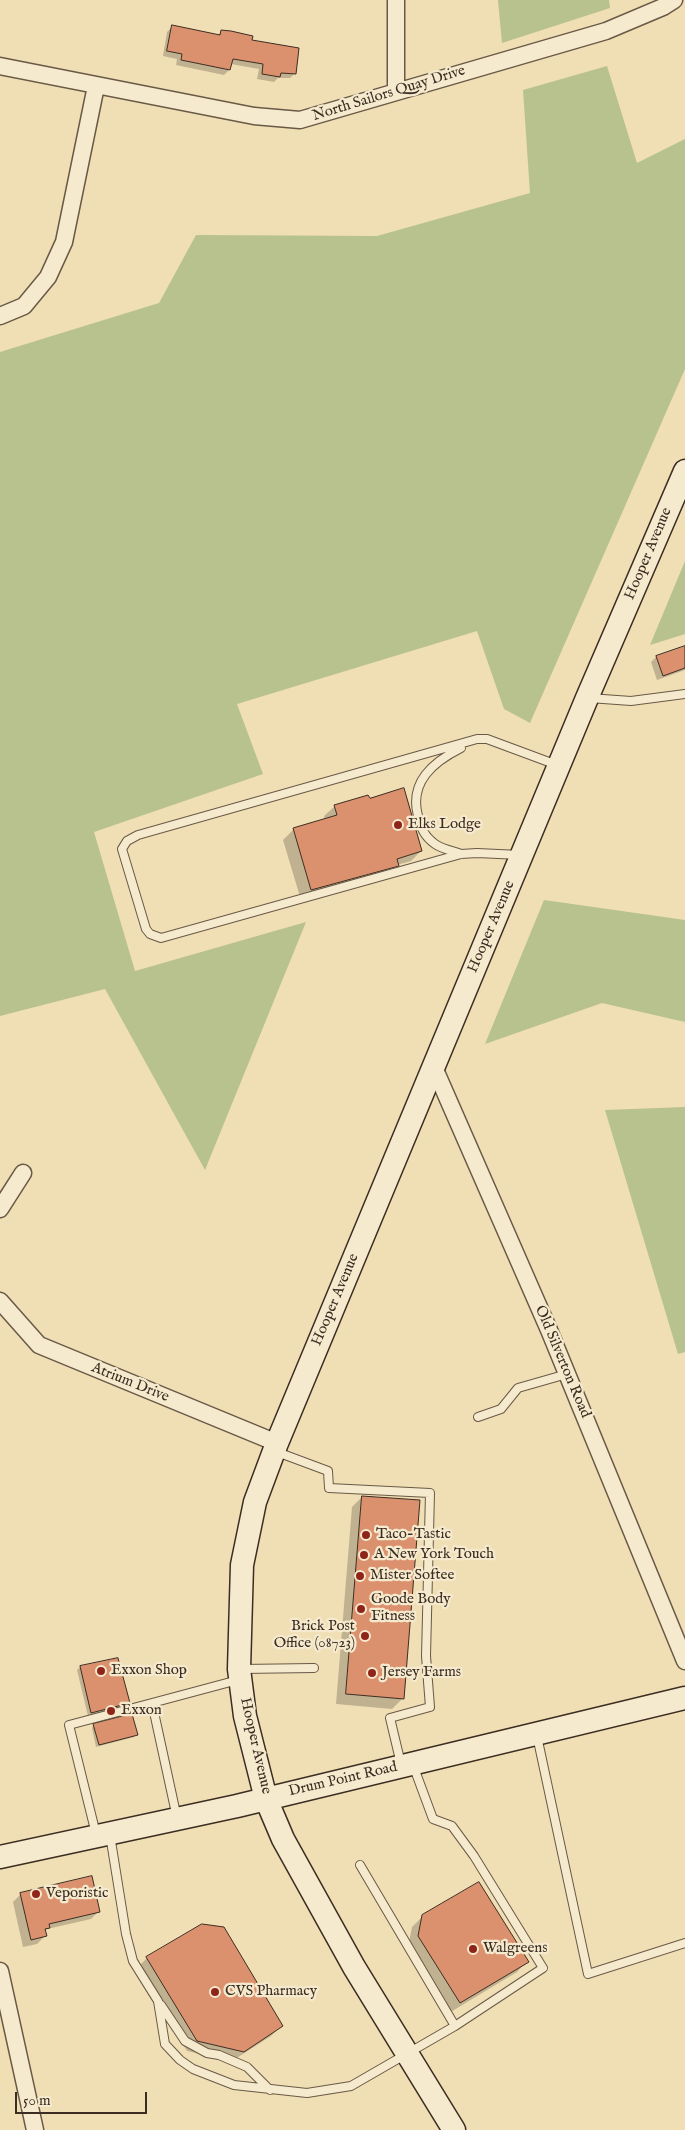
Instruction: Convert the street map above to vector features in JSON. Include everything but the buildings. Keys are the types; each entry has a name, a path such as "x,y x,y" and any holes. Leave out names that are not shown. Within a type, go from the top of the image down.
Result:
{"main road":[{"name":"Hooper Avenue","path":"454,2130 354,1967 290,1852 266,1798 245,1716 239,1675 242,1565 255,1502 275,1447 522,855 685,471"},
{"name":"Drum Point Road","path":"0,1857 266,1798 685,1698"}],"street":[{"path":"396,0 396,91"},
{"name":"North Sailors Quay Drive","path":"0,66 254,116 300,120 606,32 663,7 674,0"},
{"path":"0,316 24,306 48,277 64,242 96,86"},
{"name":"Old Silverton Road","path":"434,1065 568,1374 685,1661"},
{"path":"0,1209 23,1173"},
{"name":"Atrium Drive","path":"0,1301 39,1345 275,1447"},
{"path":"0,1971 35,2130"}],"lane":[{"path":"588,698 631,701 685,694"},
{"path":"460,854 436,845 422,832 415,804 422,778 429,769 450,753 477,739"},
{"path":"522,855 460,854 161,938 150,934 146,929 122,850 127,841 138,835 477,739 487,740 560,765"},
{"path":"478,1417 502,1409 518,1388 568,1374"},
{"path":"158,2001 165,2044 180,2060 193,2069 234,2085 307,2093 351,2086 455,2026 543,1968 474,1856 452,1826 433,1820 407,1765 390,1718 430,1707 426,1656 430,1493 329,1488 328,1471 275,1447"},
{"path":"270,2090 247,2067 207,2053 185,2041 133,1961 104,1834 69,1725 152,1703 239,1675 314,1668"},
{"path":"152,1703 178,1818"},
{"path":"536,1734 588,1974 685,1943"},
{"path":"360,1865 455,2026"}],"green space":[{"path":"498,0 609,0 610,8 502,43"},
{"path":"607,66 637,163 685,139 685,369 530,723 504,709 477,631 237,704 263,774 94,832 135,971 306,922 205,1170 105,989 0,1016 0,352 159,303 196,235 377,236 530,193 523,90"},
{"path":"685,561 685,634 650,645"},
{"path":"544,900 685,920 685,1022 602,1003 485,1044"},
{"path":"685,1107 685,1352 678,1354 605,1110"}],"place":[{"name":"Elks Lodge","path":"398,825"},
{"name":"Taco-Tastic","path":"366,1535"},
{"name":"A New York Touch","path":"364,1555"},
{"name":"Mister Softee","path":"360,1576"},
{"name":"Goode Body Fitness","path":"361,1609"},
{"name":"Brick Post Office (08723)","path":"365,1636"},
{"name":"Exxon Shop","path":"101,1671"},
{"name":"Jersey Farms","path":"372,1673"},
{"name":"Exxon","path":"111,1711"},
{"name":"Veporistic","path":"36,1894"},
{"name":"Walgreens","path":"473,1949"},
{"name":"CVS Pharmacy","path":"215,1992"}]}
